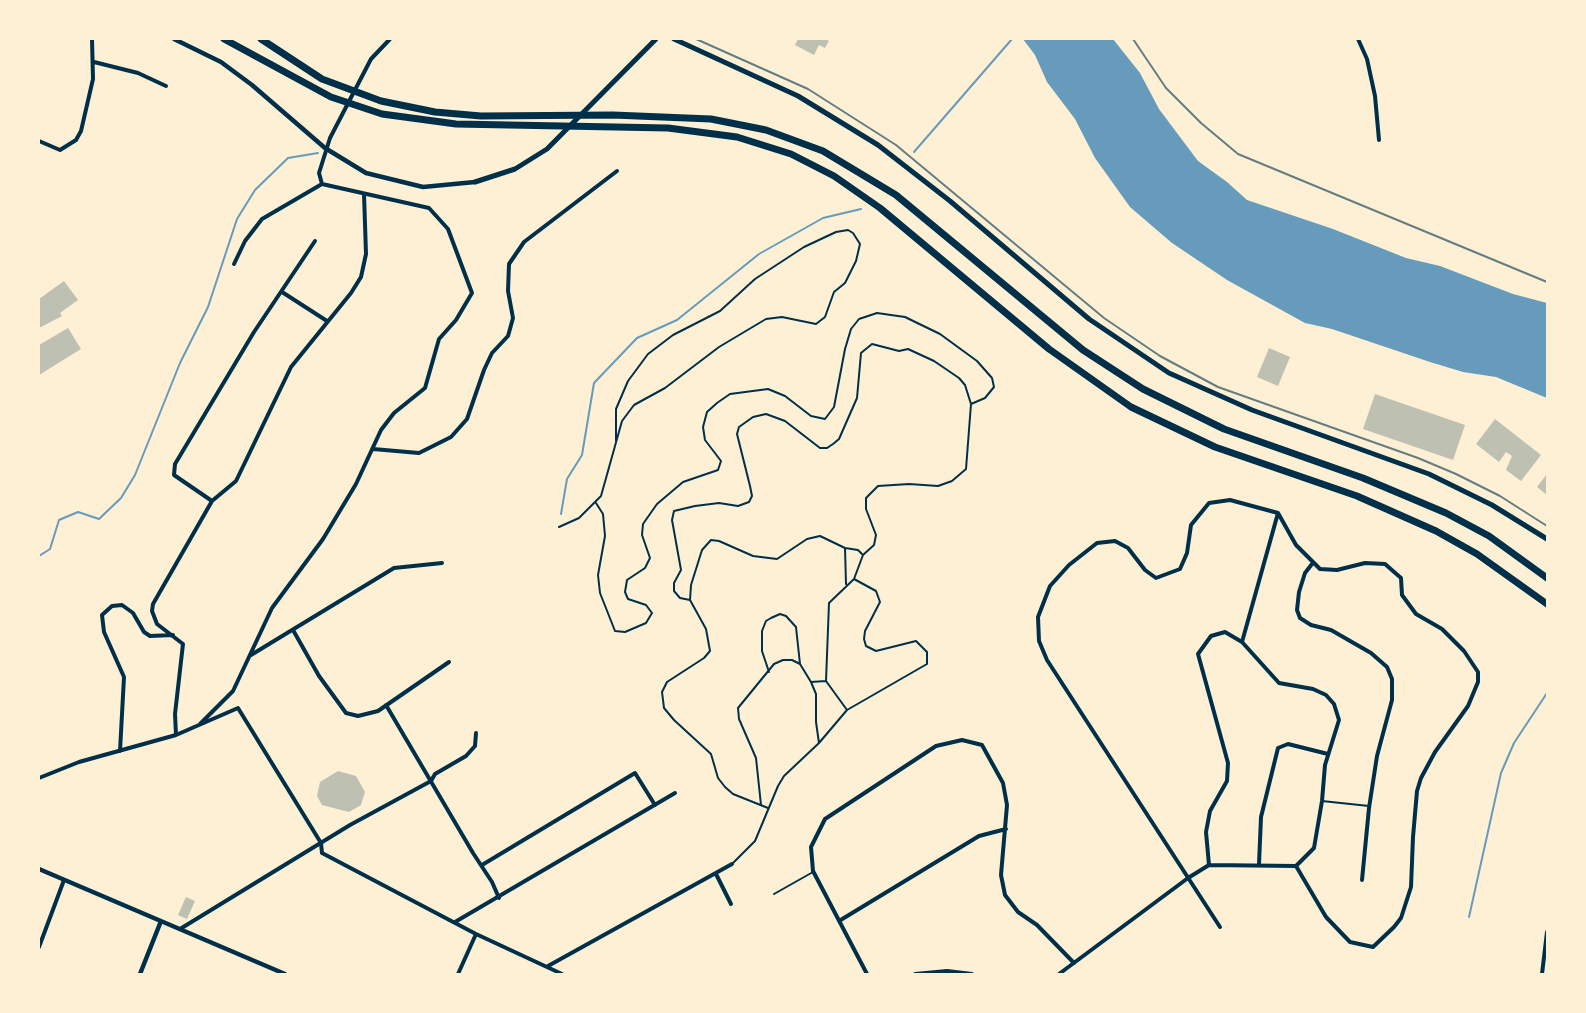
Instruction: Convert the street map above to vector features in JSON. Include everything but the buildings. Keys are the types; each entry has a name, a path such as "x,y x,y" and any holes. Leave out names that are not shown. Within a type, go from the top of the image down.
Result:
{"highway":[{"path":"224,39 245,48 331,97 381,114 456,124 668,128 719,134 763,145 816,166 880,208 1050,350 1131,407 1215,447 1357,496 1406,517 1478,554 1547,604"},
{"path":"234,39 245,48"},
{"path":"261,39 322,79 381,101 435,112 470,115 613,115 700,118 740,124 786,136 823,151 896,195 1083,350 1143,389 1224,429 1364,478 1446,513 1489,536 1547,578"},
{"path":"270,39 282,52"}],"main road":[{"path":"475,182 515,169 547,149 656,39"},
{"path":"674,39 798,96 878,145 950,201 1089,319 1169,373 1252,410 1429,474 1492,505 1547,539"}],"street":[{"path":"39,141 60,150 76,140 81,131 94,62 92,39"},
{"path":"174,39 221,62 252,85 325,148 366,173 391,181 423,187 475,182"},
{"path":"322,184 319,173 325,148 362,74 371,59 390,39"},
{"path":"1358,39 1367,59 1375,96 1379,140"},
{"path":"94,62 138,73 166,86"},
{"path":"373,449 419,453 451,437 468,419 484,370 492,353 508,336 513,318 508,291 509,264 524,242 617,171"},
{"path":"200,724 233,691 272,608 322,539 356,484 381,429 394,413 425,388 439,339 456,320 472,293 448,229 429,208 322,184 262,219 245,240 234,264"},
{"path":"176,735 176,706 184,651 180,640 157,624 152,611 153,604 212,501 236,481 291,367 351,293 360,277 366,254 364,194"},
{"path":"212,501 174,475 175,464 254,332 315,241"},
{"path":"282,292 327,321"},
{"path":"1220,927 1047,660 1039,641 1038,617 1050,586 1069,565 1096,543 1115,541 1128,548 1145,570 1156,578 1180,569 1186,554 1191,525 1209,503 1230,500 1278,513 1296,545 1312,564 1329,571 1365,563 1385,564 1401,578 1402,595 1416,614 1442,629 1464,651 1478,672 1478,682 1468,706 1435,752 1421,778 1413,837 1411,887 1401,918 1394,927 1373,947 1350,942 1326,917 1296,866"},
{"path":"1242,642 1278,513"},
{"path":"250,655 394,567 442,563"},
{"path":"1312,564 1305,573 1299,592 1297,610 1300,618 1311,625 1331,630 1371,653 1391,674 1392,699 1377,756 1369,806 1362,879"},
{"path":"120,751 124,677 104,632 102,615 112,606 122,606 133,613 150,636 173,635"},
{"path":"293,630 319,676 346,713 358,716 369,715 386,705 449,662"},
{"path":"1059,974 1188,878 1209,865 1296,866 1314,848 1322,801 1324,765 1339,720 1334,704 1326,695 1313,689 1279,683 1242,642 1225,632 1211,636 1198,654 1228,763 1227,781 1210,811 1206,832 1209,865"},
{"path":"386,705 482,865 499,898"},
{"path":"39,778 79,762 176,735 237,708 321,843 322,853 476,934 562,974"},
{"path":"180,929 321,843 431,781 435,774 466,756 475,746 476,733"},
{"path":"867,974 813,872 811,847 825,819 936,746 962,740 982,745 1003,783 1007,805 1001,875 1005,895 1018,912 1038,925 1074,963"},
{"path":"1259,864 1261,817 1278,748 1288,744 1328,754"},
{"path":"482,865 634,774 655,805"},
{"path":"455,923 675,793"},
{"path":"839,921 979,836 1006,829"},
{"path":"547,967 732,864"},
{"path":"39,869 285,974"},
{"path":"716,874 732,904"},
{"path":"39,947 64,880"},
{"path":"140,974 160,921"},
{"path":"1542,974 1547,932"},
{"path":"458,974 476,934"},
{"path":"915,974 947,971 972,974"}],"lane":[{"path":"559,527 579,518 596,503 605,482 626,412 634,405 684,376 745,330 774,317 816,324 825,317 834,292 845,283 856,261 860,244 854,233 848,230 836,232 804,246 755,279 720,311 673,335 648,354 628,381 616,409 616,441"},
{"path":"596,503 603,514 605,536 598,575 600,593 615,631 625,632 646,623 652,614 646,605 628,598 625,592 627,580 645,568 650,558 642,535 643,524 657,504 683,482 718,470 721,461 705,440 703,427 707,412 730,394 768,389 785,396 811,416 825,419 834,407 844,349 852,329 859,319 877,313 905,316 940,334 987,370 992,378 992,392 971,404"},
{"path":"690,600 680,598 674,591 674,583 681,570 673,537 674,511 719,503 738,506 749,502 752,496 737,434 744,422 753,417 773,416 786,421 820,448 827,448 839,438 851,414 856,398 859,359 866,347 872,344 899,351 908,349 934,361 959,378 965,385 971,404 966,469 952,481 938,486 909,484 878,486 869,492 866,509 876,535 874,545 863,555 854,579 834,596 827,609 826,681 848,710"},
{"path":"768,808 733,794 725,787 718,778 711,753 664,708 662,692 667,682 704,658 710,651 706,629 690,600 691,585 702,550 711,540 753,556 777,559 801,542 816,537 829,540 844,548 858,550 863,555"},
{"path":"844,548 846,584"},
{"path":"732,864 755,841 784,776 819,743 848,710 927,664 927,652 916,641 876,651 866,646 865,631 880,602 876,591 854,579"},
{"path":"769,672 762,651 762,631 766,621 780,614 786,616 796,627 800,664 816,694 819,743"},
{"path":"761,805 756,758 737,713 743,702 774,664 783,660 792,660 800,664"},
{"path":"811,682 826,681"},
{"path":"1322,801 1369,806"},
{"path":"774,894 813,872"}],"water":[{"path":"1023,39 1113,39 1140,73 1159,109 1198,161 1247,200 1333,229 1406,258 1440,266 1513,294 1547,303 1547,398 1496,377 1463,372 1332,329 1305,323 1227,280 1172,243 1130,207 1095,158 1075,119 1047,82 1035,55"}],"waterway":[{"path":"914,152 1012,39"},
{"path":"39,556 50,549 59,520 78,512 99,519 121,498 135,475 180,363 208,307 237,219 255,190 288,158 318,153"},
{"path":"561,514 567,479 582,455 594,383 637,338 677,320 759,254 823,218 861,209"},
{"path":"1469,917 1501,773 1514,743 1547,693"}],"railway":[{"path":"696,39 808,89 896,145 1104,318 1160,356 1218,387 1418,458 1456,474 1500,496 1547,526"},
{"path":"1133,39 1166,88 1201,123 1238,154 1547,282"}]}
